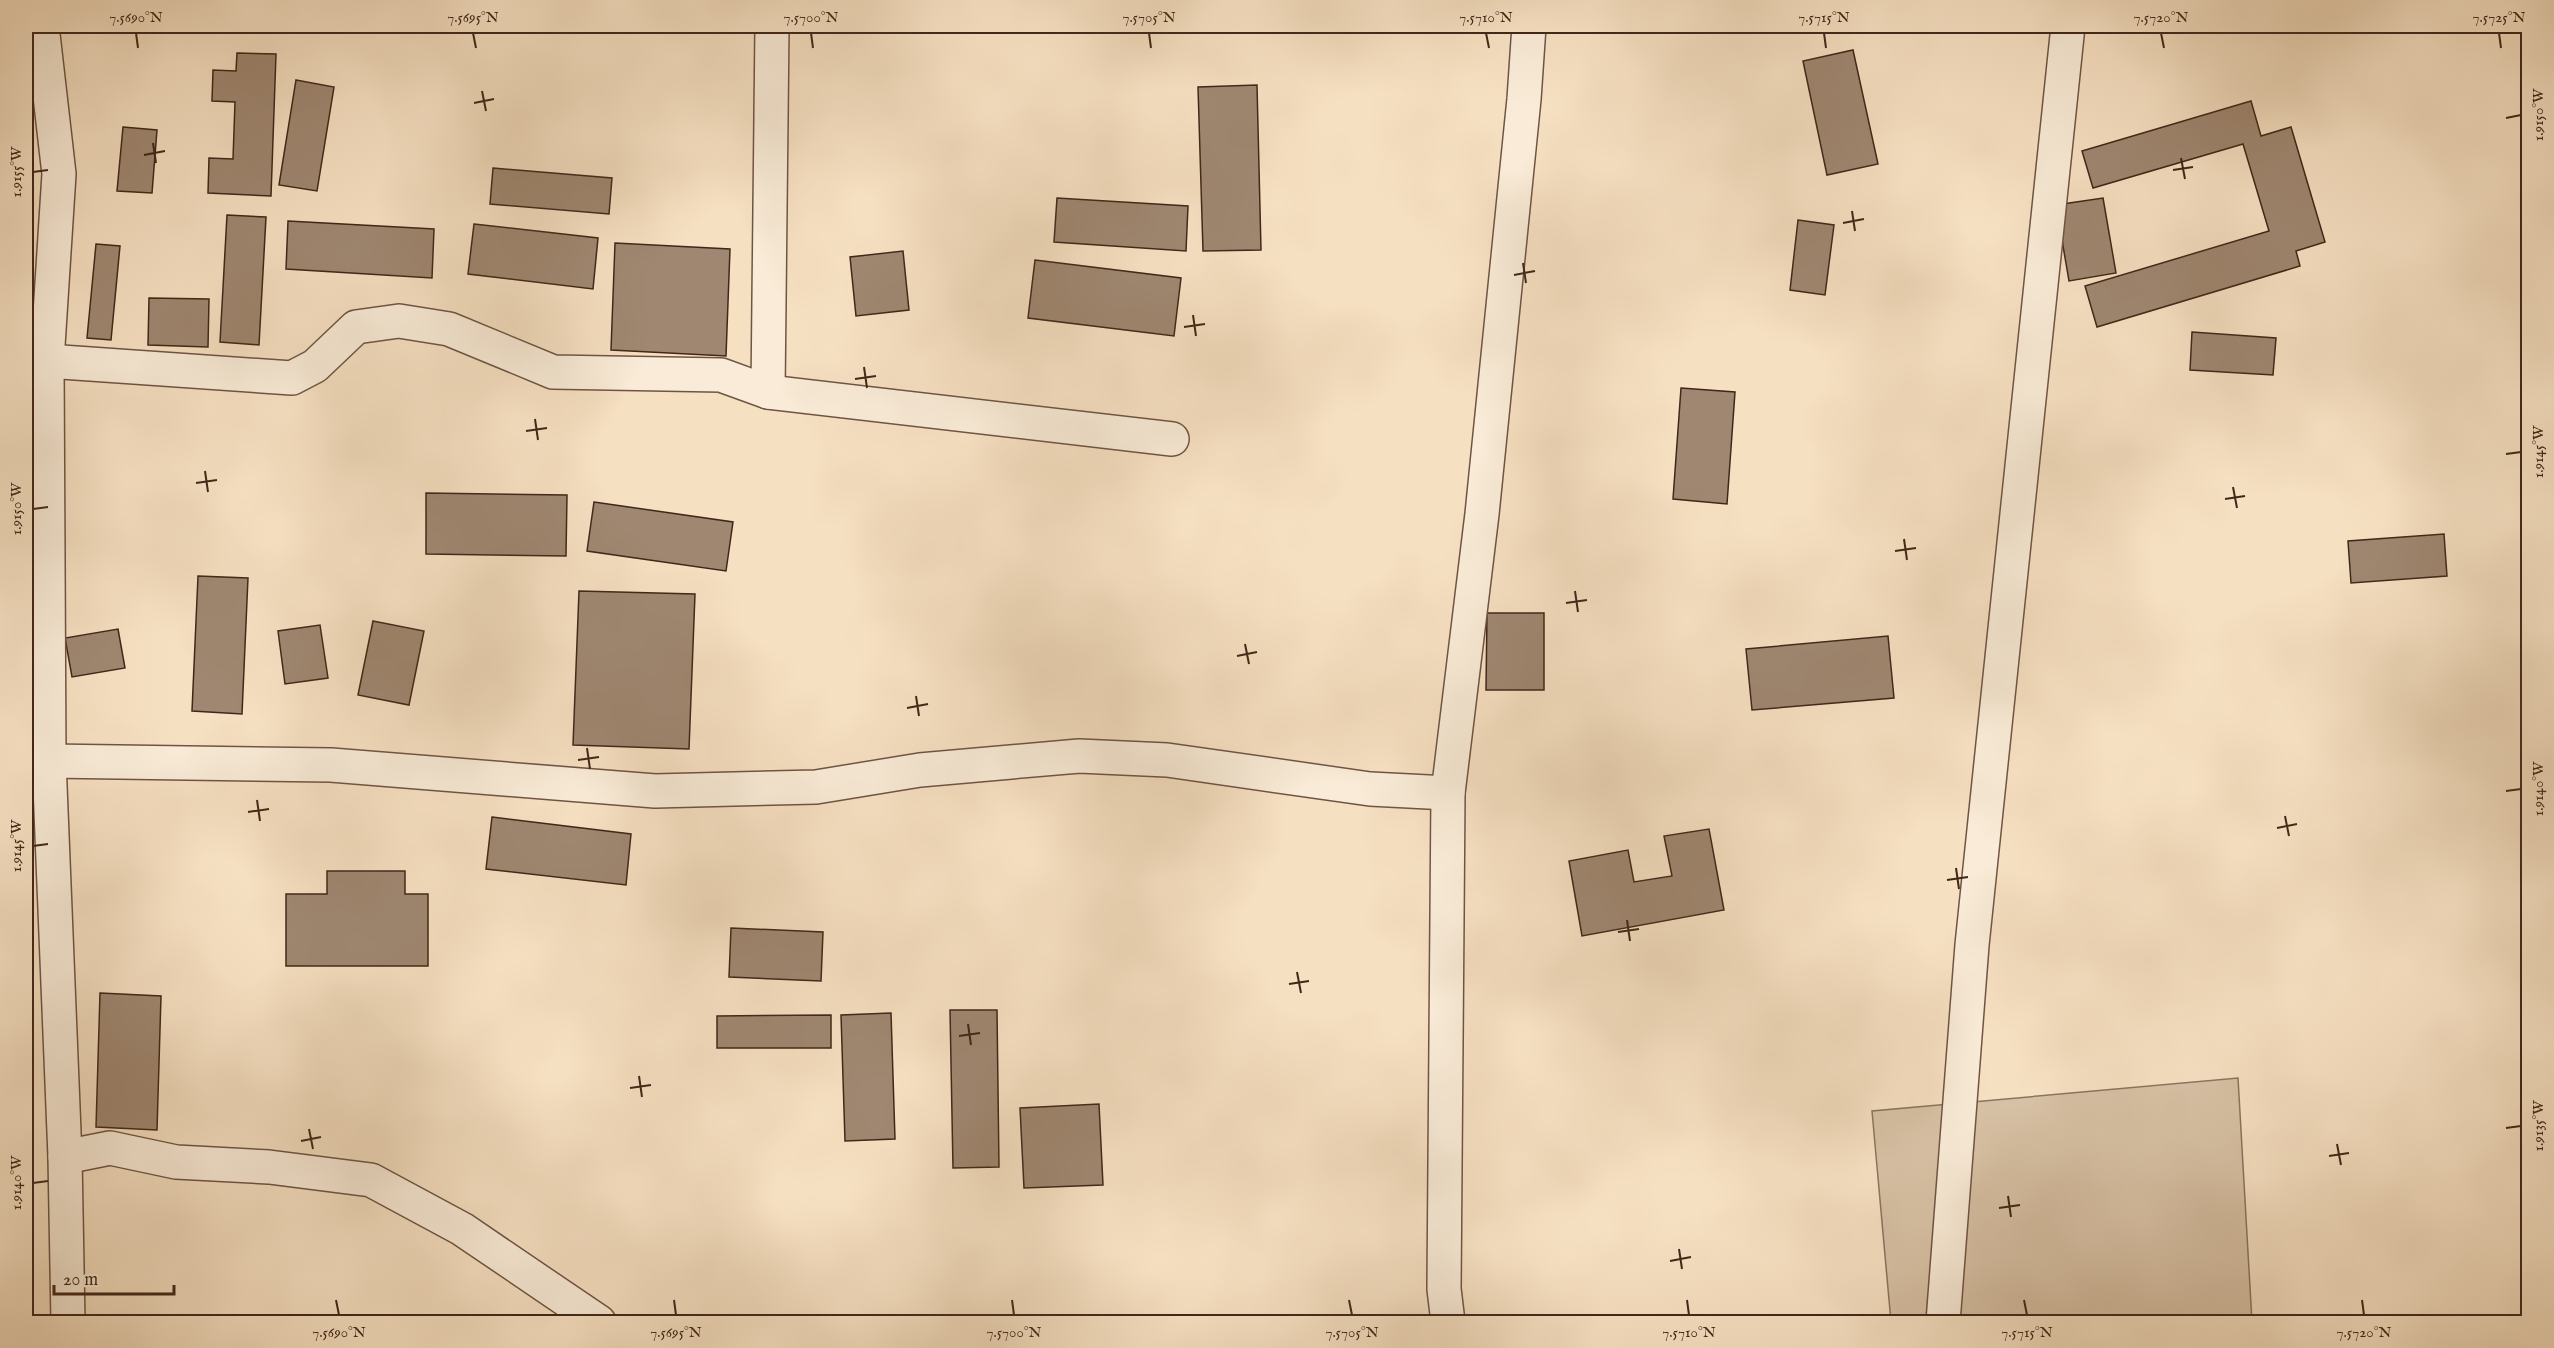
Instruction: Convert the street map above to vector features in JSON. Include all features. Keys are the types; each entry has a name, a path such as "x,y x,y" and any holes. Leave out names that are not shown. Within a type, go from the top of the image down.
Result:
{"street":[{"path":"42,26 59,174 47,361 49,761 65,1157 68,1323"},
{"path":"768,392 772,26"},
{"path":"1448,1323 1444,1289 1448,793 1482,514 1524,99 1529,26"},
{"path":"1942,1323 1972,945 2068,26"},
{"path":"47,361 292,378 315,366 356,327 399,321 449,329 553,372 721,375 768,392 1172,439"},
{"path":"49,761 331,765 656,791 816,787 920,770 1079,756 1167,760 1370,789 1448,793"},
{"path":"65,1157 110,1148 176,1162 269,1167 371,1180 462,1229 599,1323"}],"shaded area":[{"path":"2238,1078 2252,1322 1891,1322 1872,1111"}],"building":[{"path":"1853,50 1878,164 1827,175 1803,61"},
{"path":"237,53 276,54 271,196 208,193 209,158 233,159 235,102 212,101 213,70 236,71"},
{"path":"296,80 334,87 317,191 279,185"},
{"path":"1257,85 1261,250 1203,251 1198,87"},
{"path":"2251,101 2261,136 2291,127 2325,242 2296,251 2300,266 2097,327 2085,286 2269,231 2243,144 2093,188 2082,151"},
{"path":"123,127 157,130 152,193 117,191"},
{"path":"493,168 612,178 609,214 490,204"},
{"path":"1057,198 1188,206 1186,251 1054,242"},
{"path":"2103,198 2116,273 2069,281 2056,205"},
{"path":"227,215 266,217 259,345 220,342"},
{"path":"1798,220 1834,225 1825,295 1790,290"},
{"path":"288,221 434,229 432,278 286,269"},
{"path":"474,224 598,238 593,289 468,274"},
{"path":"615,243 730,249 726,356 611,350"},
{"path":"96,244 120,246 111,340 87,338"},
{"path":"903,251 909,310 856,316 850,257"},
{"path":"1035,260 1181,278 1174,336 1028,318"},
{"path":"149,298 209,299 208,347 148,345"},
{"path":"2192,332 2276,338 2273,375 2190,370"},
{"path":"1681,388 1735,392 1727,504 1673,499"},
{"path":"426,493 567,495 566,556 426,554"},
{"path":"594,502 733,522 726,571 587,551"},
{"path":"2444,534 2447,576 2351,583 2348,541"},
{"path":"198,576 248,578 242,714 192,711"},
{"path":"579,591 695,594 689,749 573,745"},
{"path":"1487,613 1544,613 1544,690 1486,690"},
{"path":"373,621 424,631 409,705 358,695"},
{"path":"320,625 328,678 285,684 278,631"},
{"path":"118,629 125,668 72,677 65,638"},
{"path":"1888,636 1894,698 1752,710 1746,649"},
{"path":"492,817 631,834 626,885 486,869"},
{"path":"1709,829 1724,910 1582,936 1569,861 1628,850 1634,882 1672,876 1664,836"},
{"path":"327,871 405,871 405,894 428,894 428,966 286,966 286,894 327,894"},
{"path":"731,928 823,932 821,981 729,977"},
{"path":"100,993 161,996 157,1130 96,1127"},
{"path":"950,1010 997,1010 999,1167 953,1168"},
{"path":"891,1013 895,1139 845,1141 841,1015"},
{"path":"831,1015 831,1048 717,1048 717,1016"},
{"path":"1099,1104 1103,1185 1024,1188 1020,1108"}]}
